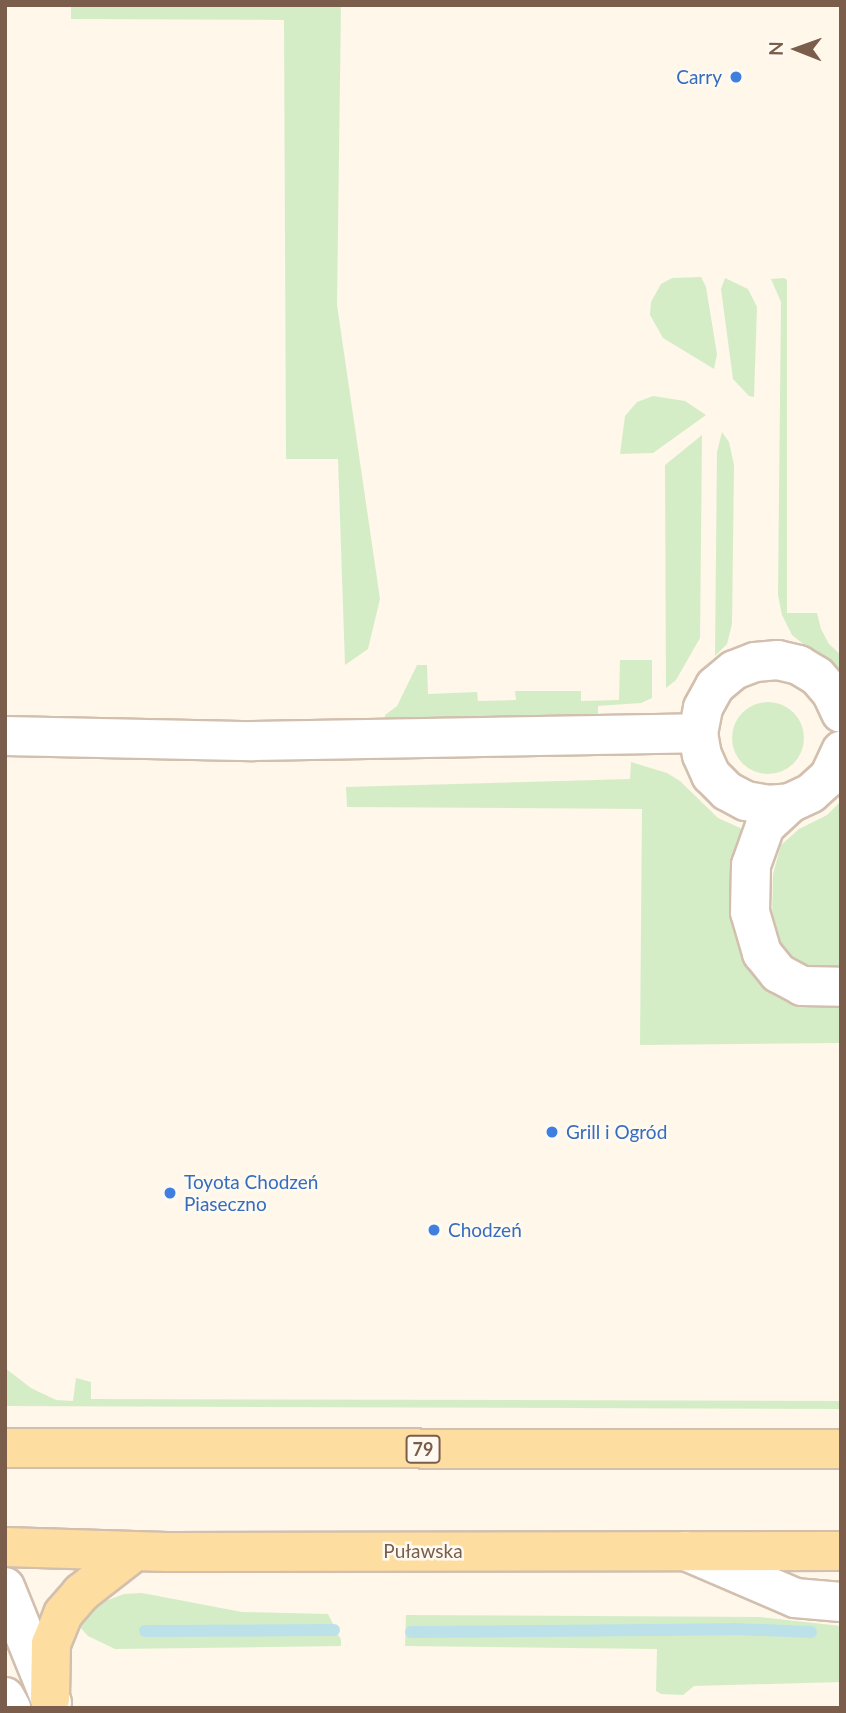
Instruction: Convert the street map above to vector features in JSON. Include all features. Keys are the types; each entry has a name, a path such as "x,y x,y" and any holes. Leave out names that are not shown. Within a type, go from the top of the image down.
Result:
{"main road":[{"name":"79","path":"5,1448 841,1449"},
{"name":"Puławska","path":"5,1547 135,1550 841,1551"},
{"path":"52,1704 51,1644 63,1614 81,1593 135,1550"}],"street":[{"path":"790,803 768,806 746,801 727,791 711,775 702,755 698,733 703,708 715,686 734,670 755,662 778,660 799,665 817,676 831,692 841,713"},
{"path":"5,736 278,741 698,733"},
{"path":"841,751 829,777 811,793 790,803 765,826 751,865 750,912 762,953 778,972 802,986 841,986"},
{"path":"687,1551 795,1598 841,1602"},
{"path":"5,1587 52,1704"},
{"path":"5,1697 11,1708"}],"green space":[{"path":"71,5 341,5 337,305 380,599 368,649 345,665 338,459 286,459 284,20 71,19"},
{"path":"701,277 706,287 717,354 714,369 663,338 650,315 651,302 661,284 672,278"},
{"path":"725,278 748,289 757,307 754,397 749,396 733,379 721,289"},
{"path":"771,279 787,280 787,613 817,613 829,644 841,655 841,674 792,635 782,615 778,595 781,302"},
{"path":"653,396 685,401 706,415 653,453 620,454 625,416 637,402"},
{"path":"722,432 729,442 734,465 732,624 727,644 715,656 717,452"},
{"path":"702,435 700,638 676,680 666,688 665,465"},
{"path":"620,660 652,660 652,698 641,703 598,706 598,718 384,723 385,715 397,706 417,665 427,665 428,694 477,692 478,701 516,700 515,691 581,691 581,701 619,700"},
{"path":"768,702 788,708 798,718 804,738 798,758 788,768 768,774 748,768 738,758 732,738 738,718 748,708"},
{"path":"631,762 667,773 680,781 718,818 747,831 742,921 841,999 841,1043 640,1045 642,809 347,807 346,787 630,779"},
{"path":"841,801 841,971 815,970 789,956 776,934 772,919 773,874 781,845 799,829 827,815"},
{"path":"5,1368 31,1388 56,1400 73,1401 76,1378 91,1382 91,1399 841,1401 841,1409 5,1406"},
{"path":"142,1593 242,1612 328,1614 341,1640 341,1646 115,1649 88,1636 79,1626 100,1603 124,1594"},
{"path":"406,1615 759,1617 841,1626 841,1682 694,1686 683,1695 661,1694 656,1691 657,1649 405,1646"}],"waterway":[{"path":"411,1632 734,1629 811,1632"},
{"path":"145,1631 334,1630"}],"place":[{"name":"Carry","path":"736,77"},
{"name":"Grill i Ogród","path":"552,1132"},
{"name":"Toyota Chodzeń Piaseczno","path":"170,1193"},
{"name":"Chodzeń","path":"434,1230"}]}
